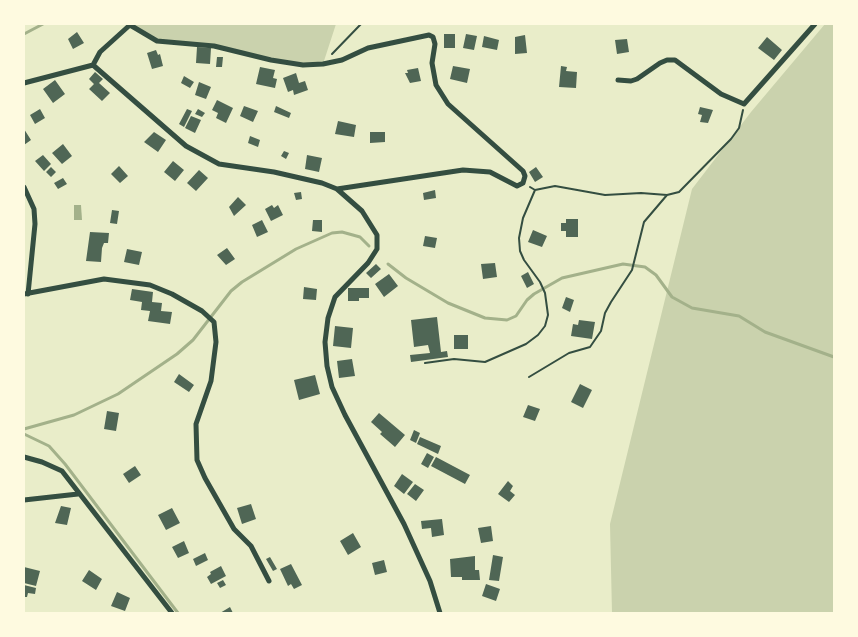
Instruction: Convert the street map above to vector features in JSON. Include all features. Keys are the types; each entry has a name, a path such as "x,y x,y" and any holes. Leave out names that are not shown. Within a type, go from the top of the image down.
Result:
{"street":[{"path":"24,83 93,65 100,52 130,24 157,41 214,46 271,60 303,65 323,64 342,60 368,48 424,35 433,38 432,63 436,85 448,104 523,171 525,176 523,183 513,184 490,172 463,170 337,189"},
{"path":"618,80 631,81 638,79 660,63 667,60 675,60 721,94 744,104 815,24"},
{"path":"93,65 186,146 220,164 274,172 322,183 337,189 362,211 376,234 377,249 368,263 336,297 328,318 325,342 327,366 332,387 345,414 408,532 430,581 440,613"},
{"path":"24,187 34,209 36,224 26,294 104,279 150,285 172,294 205,314 214,322 216,342 211,381 196,424 198,460 205,478 234,529 251,546 269,581"},
{"path":"24,457 42,462 62,471 172,613"},
{"path":"24,500 78,494"}],"path":[{"path":"323,64 361,24"},
{"path":"523,183 535,190 555,186 605,195 641,193 667,195 679,192 739,128 744,104"},
{"path":"425,363 454,359 485,362 526,344 545,326 548,315 545,293 540,282 524,260 520,251 519,238 523,218 535,190"},
{"path":"529,377 569,353 590,346 601,331 605,313 611,302 632,270 644,222 667,195"}],"shaded area":[{"path":"131,24 336,24 323,64 303,65 214,46 157,41"},
{"path":"825,24 834,24 834,613 612,613 610,524 692,189 751,112"},
{"path":"74,205 81,205 82,220 74,220"}],"building":[{"path":"77,32 84,43 73,49 68,39"},
{"path":"444,34 455,34 455,48 444,48"},
{"path":"466,34 477,36 474,50 463,48"},
{"path":"525,35 527,53 515,54 515,37"},
{"path":"484,36 499,40 497,50 482,47"},
{"path":"767,37 782,50 774,60 758,48"},
{"path":"627,39 629,52 617,54 615,40"},
{"path":"197,47 211,48 210,64 196,63"},
{"path":"156,50 158,55 160,54 163,66 152,69 147,53"},
{"path":"217,57 223,57 222,67 216,67"},
{"path":"453,66 470,69 467,83 450,79"},
{"path":"561,66 567,67 566,71 577,72 576,88 559,87"},
{"path":"260,67 275,70 273,78 277,79 275,88 256,84"},
{"path":"418,68 421,81 410,83 405,73 408,73 407,70"},
{"path":"95,72 103,79 99,83 110,93 102,101 89,89 94,84 89,79"},
{"path":"296,73 299,83 305,81 308,90 294,95 293,90 288,92 283,78"},
{"path":"184,76 194,82 190,88 181,83"},
{"path":"55,80 65,94 53,103 43,89"},
{"path":"199,82 211,87 206,99 195,95"},
{"path":"217,100 233,108 226,123 216,118 218,113 212,110"},
{"path":"244,106 258,111 253,122 240,116"},
{"path":"276,106 291,113 289,118 274,112"},
{"path":"700,107 713,110 708,123 700,122 702,115 698,114"},
{"path":"40,109 45,118 35,124 30,115"},
{"path":"187,109 192,111 184,127 179,124"},
{"path":"198,109 205,113 202,117 195,114"},
{"path":"191,116 201,120 195,133 185,128"},
{"path":"338,121 356,125 354,137 335,134"},
{"path":"24,129 31,140 24,145"},
{"path":"154,132 166,140 158,152 144,142"},
{"path":"370,132 385,132 385,142 370,143"},
{"path":"250,136 260,140 258,147 248,143"},
{"path":"63,144 72,156 62,164 52,153"},
{"path":"284,151 289,153 286,159 281,156"},
{"path":"43,155 51,164 44,171 35,161"},
{"path":"307,155 322,158 319,172 305,169"},
{"path":"173,161 184,170 175,181 164,172"},
{"path":"119,166 128,176 120,183 111,174"},
{"path":"51,167 56,172 51,177 46,172"},
{"path":"536,167 543,177 535,182 529,172"},
{"path":"199,170 208,178 196,191 187,183"},
{"path":"63,178 67,184 58,189 54,183"},
{"path":"435,190 436,198 424,200 423,193"},
{"path":"301,192 302,199 296,200 294,193"},
{"path":"238,197 246,205 234,216 229,207"},
{"path":"272,205 274,208 278,205 283,215 271,221 265,209"},
{"path":"112,210 119,211 117,224 110,223"},
{"path":"566,219 578,219 578,237 566,237 566,231 561,231 561,223 566,223"},
{"path":"262,220 268,232 257,237 252,225"},
{"path":"313,220 322,220 322,232 312,231"},
{"path":"533,230 547,236 542,247 528,242"},
{"path":"90,232 109,233 108,243 104,243 102,248 101,262 86,261"},
{"path":"425,236 437,238 435,248 423,246"},
{"path":"227,248 235,259 226,265 217,255"},
{"path":"127,249 142,252 139,265 124,262"},
{"path":"495,263 497,277 483,279 481,264"},
{"path":"376,264 381,269 371,278 366,273"},
{"path":"528,272 534,284 527,288 521,276"},
{"path":"389,274 398,286 384,297 375,284"},
{"path":"304,287 317,289 316,300 303,299"},
{"path":"348,288 369,288 369,298 359,298 359,301 348,301"},
{"path":"132,289 153,292 152,302 162,303 161,311 172,312 170,324 148,321 150,311 141,310 142,302 130,300"},
{"path":"566,297 574,300 570,312 562,308"},
{"path":"437,317 441,352 447,351 448,357 411,362 410,355 430,353 428,345 414,347 411,320"},
{"path":"579,320 595,322 592,339 571,336 573,324 578,325"},
{"path":"335,326 353,328 351,348 333,346"},
{"path":"454,335 468,335 468,349 454,349"},
{"path":"352,359 355,376 339,378 337,361"},
{"path":"179,374 194,385 189,392 174,382"},
{"path":"315,375 320,394 299,400 294,380"},
{"path":"580,384 592,390 583,408 571,402"},
{"path":"528,405 540,409 535,421 523,417"},
{"path":"107,411 119,413 116,431 104,429"},
{"path":"379,413 405,435 395,447 380,434 382,432 371,422"},
{"path":"414,430 420,433 416,443 410,440"},
{"path":"420,437 441,446 438,454 417,444"},
{"path":"427,453 434,457 428,468 421,464"},
{"path":"436,457 470,475 465,484 431,466"},
{"path":"135,466 141,475 129,483 123,474"},
{"path":"402,474 413,482 404,494 394,486"},
{"path":"508,481 513,486 510,491 515,495 509,502 498,494"},
{"path":"415,484 424,490 416,501 407,494"},
{"path":"251,504 256,519 242,524 237,508"},
{"path":"61,506 71,508 67,525 55,523"},
{"path":"172,508 180,523 166,530 158,515"},
{"path":"442,519 444,535 432,537 431,528 422,529 421,521"},
{"path":"491,526 493,541 481,543 478,528"},
{"path":"353,533 361,547 348,555 340,541"},
{"path":"184,541 189,553 178,558 172,547"},
{"path":"205,553 208,560 196,566 193,559"},
{"path":"493,555 503,557 499,581 489,580"},
{"path":"475,556 475,570 479,570 480,580 462,580 462,577 451,577 450,559"},
{"path":"270,557 277,569 273,571 266,559"},
{"path":"384,560 387,572 375,575 372,563"},
{"path":"291,564 302,585 294,589 291,584 288,586 280,569"},
{"path":"221,566 226,576 211,584 207,577 211,574 210,572"},
{"path":"24,567 40,571 36,586 24,583"},
{"path":"89,570 102,579 96,590 82,581"},
{"path":"223,580 226,585 220,588 217,583"},
{"path":"486,584 500,589 496,601 482,596"},
{"path":"24,585 36,588 35,594 28,593 27,597 24,597"},
{"path":"117,592 130,598 125,611 111,606"},
{"path":"230,607 233,613 220,613"}],"waterway":[{"path":"24,34 43,24"},
{"path":"24,429 74,415 118,394 177,354 193,340 231,291 242,282 296,249 332,233 342,232 360,237 369,246"},
{"path":"388,264 406,278 448,303 485,318 507,320 516,316 527,300 534,294 562,278 623,264 645,267 656,275 672,297 692,308 739,316 765,332 834,357"},
{"path":"24,434 49,446 65,464 178,613"}]}
